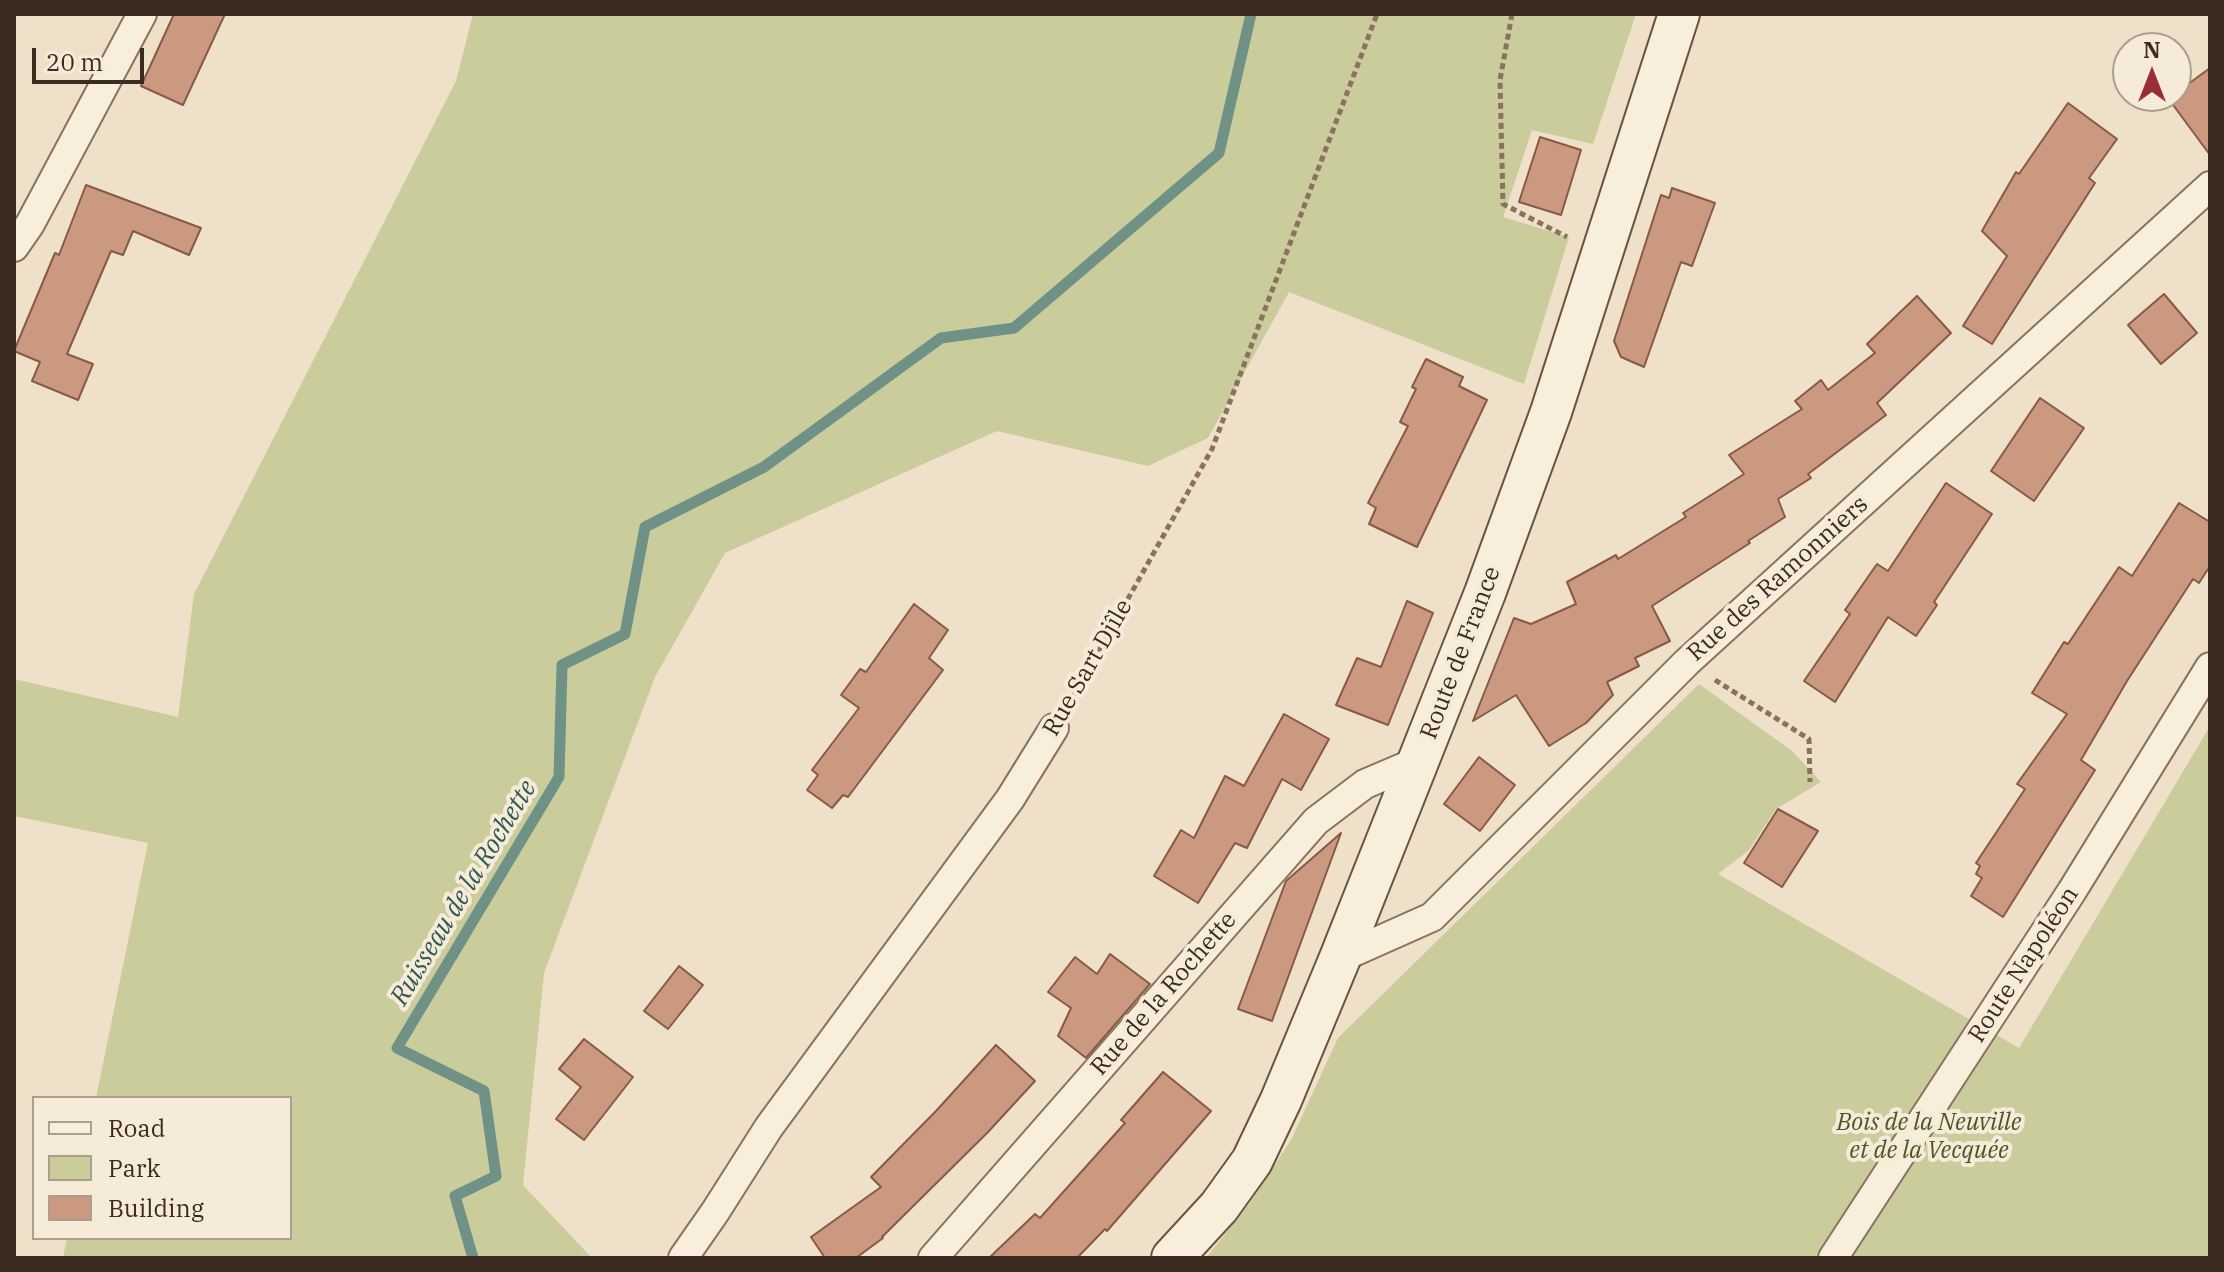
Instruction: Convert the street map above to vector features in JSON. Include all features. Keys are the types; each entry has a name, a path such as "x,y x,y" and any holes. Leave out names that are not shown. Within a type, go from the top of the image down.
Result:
{"main road":[{"name":"Route de France","path":"1172,1258 1219,1207 1252,1161 1340,958 1496,565 1551,412 1679,14"}],"street":[{"path":"14,247 30,224 142,14"},
{"name":"Rue des Ramonniers","path":"1340,958 1432,917 1687,662 2210,186"},
{"name":"Route Napoléon","path":"1833,1258 2072,891 2210,667"},
{"name":"Rue Sart Djîle","path":"683,1258 769,1127 1010,799 1054,728"},
{"name":"Rue de la Rochette","path":"933,1258 1316,821 1365,784 1419,761"}],"path":[{"name":"Rue Sart Djîle","path":"1054,728 1212,449 1377,14"},
{"path":"1512,14 1500,80 1503,204 1603,256"},
{"path":"1687,662 1809,739 1810,782"}],"green space":[{"path":"473,14 1636,14 1593,144 1532,130 1503,217 1569,237 1524,384 1289,292 1208,438 1148,466 997,431 725,553 655,677 544,973 523,1185 592,1258 63,1258 67,1240 292,1240 292,1096 96,1096 148,843 14,816 14,679 178,717 194,594 456,81"},
{"name":"Bois de la Neuville et de la Vecquée","path":"1699,684 1792,751 1821,782 1776,809 1749,850 1718,874 2019,1048 2210,726 2210,1258 1206,1258 1249,1204 1291,1140 1338,1038"}],"building":[{"path":"174,14 225,14 183,105 141,86"},
{"path":"2210,68 2210,155 2178,112 2192,112 2192,81"},
{"path":"2068,103 2117,139 2089,178 2095,183 1992,344 1963,326 2007,256 1982,231 2016,172 2019,174"},
{"path":"1540,137 1581,150 1561,215 1519,202"},
{"path":"86,185 201,228 189,255 133,231 123,255 111,251 67,354 93,364 78,400 32,381 40,362 14,351 55,253 59,255"},
{"path":"1672,188 1715,203 1692,266 1681,262 1644,367 1621,357 1614,341 1661,195 1669,198"},
{"path":"2164,294 2197,333 2161,364 2128,325"},
{"path":"1917,296 1951,333 1877,403 1886,415 1808,474 1811,478 1778,499 1785,517 1652,606 1670,641 1635,658 1639,666 1607,682 1613,695 1586,723 1549,746 1516,695 1473,721 1514,618 1531,624 1576,604 1567,582 1616,555 1618,559 1686,517 1683,513 1744,474 1729,455 1802,409 1795,401 1821,380 1828,390 1875,353 1867,344"},
{"path":"1426,359 1463,377 1459,386 1487,400 1417,547 1369,524 1376,508 1368,503 1408,426 1400,422"},
{"path":"2040,398 2084,428 2034,501 1991,471"},
{"path":"1946,483 1992,514 1934,602 1937,605 1916,636 1888,617 1835,702 1804,681 1850,614 1845,610 1877,564 1888,571"},
{"path":"2179,503 2210,522 2210,566 2199,583 2193,579 2127,681 2081,760 2095,770 2003,917 1971,896 1982,878 1976,874 1980,866 1976,863 2025,789 2017,784 2067,714 2032,693 2064,642 2068,644 2119,567 2132,576"},
{"path":"1407,601 1433,613 1388,725 1336,705 1357,658 1381,667"},
{"path":"914,604 948,630 929,658 943,670 848,797 843,795 832,808 807,790 818,775 812,770 859,708 841,695 860,669 866,672"},
{"path":"1284,714 1329,739 1301,790 1282,779 1247,848 1235,843 1198,903 1154,876 1181,830 1194,838 1225,776 1244,786"},
{"path":"1479,757 1515,785 1480,831 1444,804"},
{"path":"1778,809 1818,831 1782,887 1744,863"},
{"path":"1341,833 1272,1021 1238,1009 1286,881"},
{"path":"1110,954 1150,984 1086,1058 1058,1036 1071,1008 1048,992 1075,957 1097,974"},
{"path":"679,966 703,985 668,1029 644,1011"},
{"path":"584,1039 633,1077 584,1140 556,1119 581,1087 559,1069"},
{"path":"996,1045 1035,1081 883,1238 856,1258 825,1258 811,1237 881,1187 871,1177"},
{"path":"1163,1072 1211,1111 1107,1231 1105,1229 1077,1258 989,1258 1035,1214 1040,1218 1125,1123 1121,1120"}],"waterway":[{"name":"Ruisseau de la Rochette","path":"473,1258 455,1196 496,1176 484,1091 397,1048 559,777 562,665 625,634 645,527 764,467 941,338 1014,328 1219,153 1251,14"}]}
